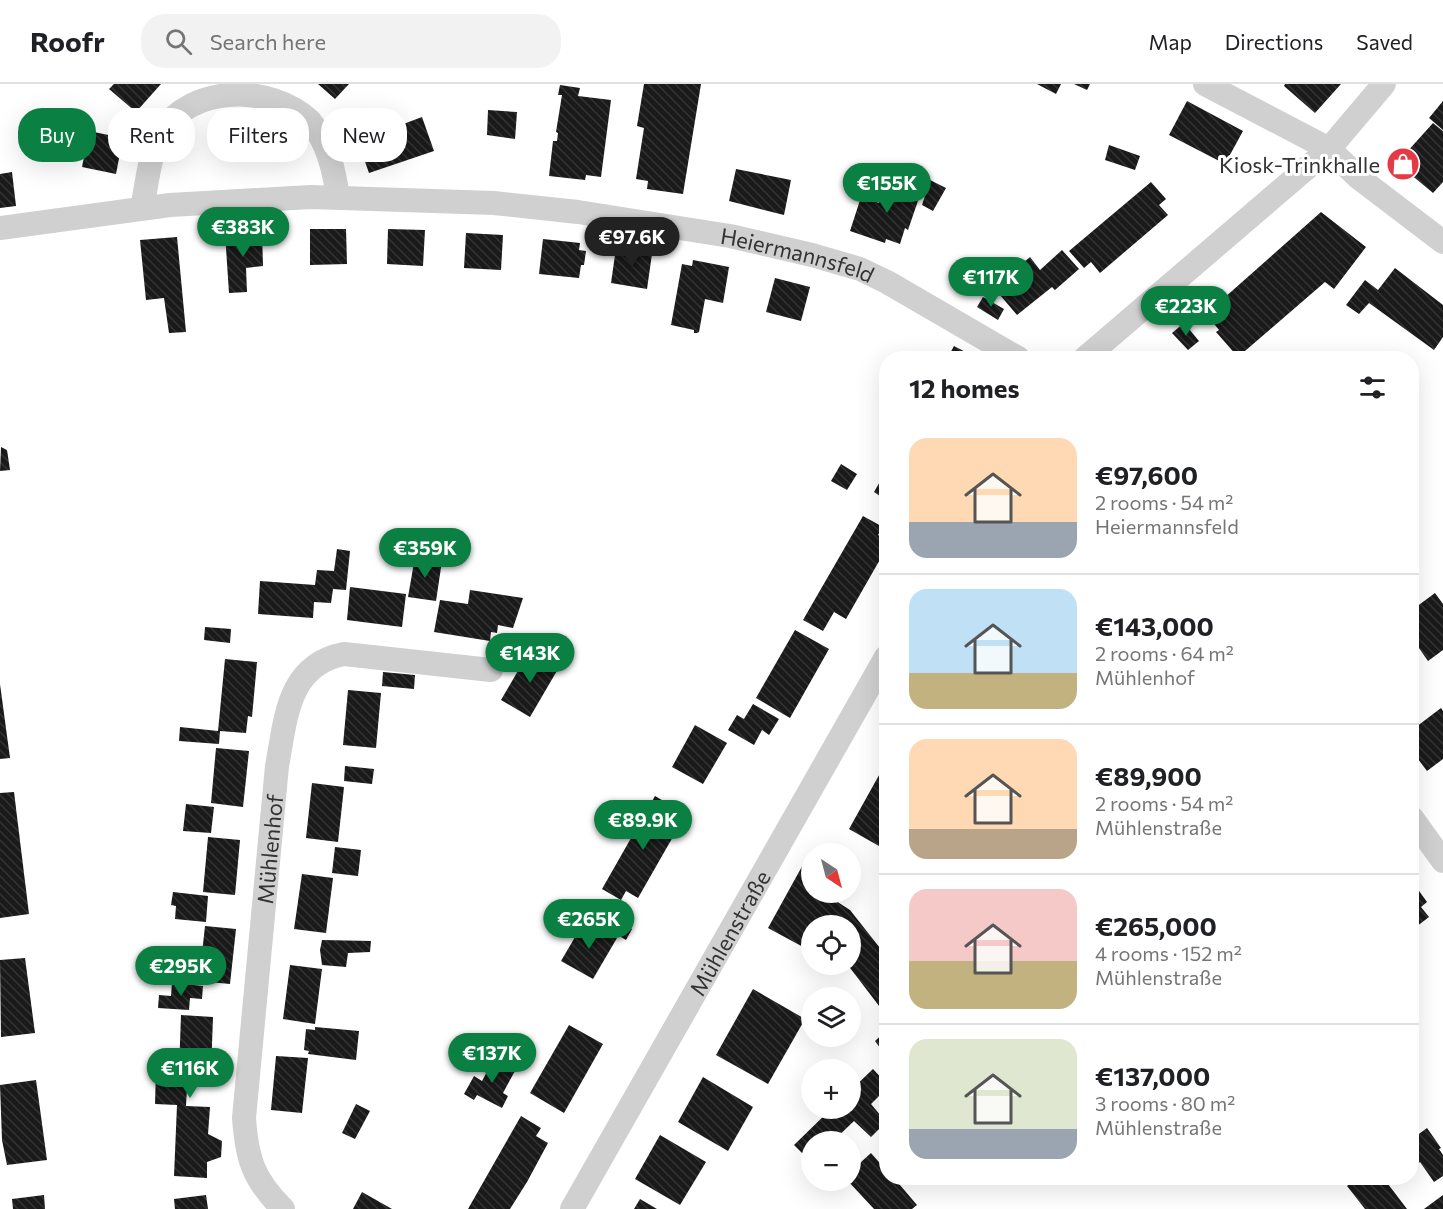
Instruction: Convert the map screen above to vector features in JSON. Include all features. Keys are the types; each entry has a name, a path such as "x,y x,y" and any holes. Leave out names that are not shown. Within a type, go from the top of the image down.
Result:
{"street":[{"path":"1205,84 1329,149 1359,178 1443,242"},
{"path":"1093,351 1329,149 1384,84"},
{"path":"142,208 155,148 171,120 196,100 221,91 235,89 249,89 271,94 292,105 305,116 317,131 329,156 338,197"},
{"name":"Heiermannsfeld","path":"0,228 170,205 338,197 494,203 578,212 655,223 784,248 839,262 876,276 1006,351"},
{"name":"Mühlenhof","path":"283,1209 266,1191 252,1166 246,1149 244,1118 278,766 286,715 292,695 303,676 315,665 344,654 491,670"},
{"name":"Mühlenstraße","path":"572,1209 879,669"},
{"path":"1419,828 1443,861"}],"building":[{"path":"114,84 161,84 140,108 131,108 109,89"},
{"path":"318,84 349,84 335,99"},
{"path":"644,84 701,84 683,194 647,189 648,181 636,179 644,128 637,126"},
{"path":"1037,84 1061,84 1056,94"},
{"path":"1074,84 1090,84 1087,90"},
{"path":"1285,84 1341,84 1315,113 1284,86"},
{"path":"560,85 580,88 578,96 611,100 601,177 586,175 585,180 549,176 553,141 557,141 558,133 556,132 562,95 558,95"},
{"path":"1187,101 1243,131 1225,164 1169,135"},
{"path":"1443,101 1443,130 1429,118"},
{"path":"488,110 517,112 515,139 487,135"},
{"path":"422,117 434,151 407,160 407,123"},
{"path":"1433,123 1443,131 1443,182 1433,193 1397,163"},
{"path":"96,132 108,135 108,162 118,162 116,174 82,167 83,162 96,162"},
{"path":"1109,145 1140,156 1135,170 1105,160"},
{"path":"365,162 402,162 369,173"},
{"path":"736,169 791,180 784,215 729,201"},
{"path":"12,172 16,206 0,208 0,174"},
{"path":"887,180 921,192 908,230 905,228 900,244 886,239 885,243 850,231 861,197 879,203"},
{"path":"930,180 946,188 933,211 922,205"},
{"path":"1151,182 1166,199 1159,205 1168,215 1100,273 1091,262 1084,268 1069,251"},
{"path":"1321,212 1366,247 1334,289 1325,282 1245,351 1233,351 1216,332 1219,330 1206,314"},
{"path":"310,229 346,229 347,264 310,265"},
{"path":"388,229 425,230 423,266 387,264"},
{"path":"262,231 263,266 246,268 247,292 229,293 225,233"},
{"path":"466,233 503,235 501,270 464,268"},
{"path":"177,237 186,332 169,333 164,298 146,300 140,240"},
{"path":"543,239 580,243 579,250 586,251 579,278 539,274"},
{"path":"616,248 652,254 647,289 611,283"},
{"path":"1062,250 1079,269 1055,290 1052,287 1017,315 994,288 1030,257 1040,270"},
{"path":"693,260 729,267 723,303 705,299 697,333 694,333 694,330 671,325 682,264 692,266"},
{"path":"1395,268 1443,305 1443,337 1434,350 1369,303 1359,314 1346,305 1365,280 1378,290"},
{"path":"775,278 810,287 801,321 766,312"},
{"path":"983,297 1004,309 998,320 977,307"},
{"path":"1184,323 1199,341 1188,350 1172,333"},
{"path":"954,346 964,351 951,351"},
{"path":"1,447 7,450 10,470 0,471"},
{"path":"841,464 857,474 847,490 831,481"},
{"path":"879,483 879,495 874,492"},
{"path":"863,516 879,525 879,561 846,619 834,612 823,631 803,620"},
{"path":"337,549 350,551 346,590 333,589 331,603 314,602 313,618 258,614 260,581 315,585 317,570 334,571"},
{"path":"415,557 442,561 436,601 408,597"},
{"path":"350,587 406,594 402,627 347,620"},
{"path":"470,590 523,598 513,628 498,625 497,633 491,632 490,641 434,632 440,600 468,604"},
{"path":"1435,593 1443,604 1443,650 1428,661 1419,648 1419,605"},
{"path":"205,627 231,629 230,643 204,640"},
{"path":"795,630 829,649 790,718 756,698"},
{"path":"529,652 558,669 530,717 501,700"},
{"path":"225,659 257,662 252,717 248,716 246,733 220,731 219,744 179,741 180,727 218,731"},
{"path":"383,672 415,675 414,689 382,686"},
{"path":"0,684 10,758 0,759"},
{"path":"348,690 381,693 376,748 343,745"},
{"path":"753,704 779,719 769,735 762,730 754,745 728,730 737,715 744,719"},
{"path":"1441,708 1443,711 1443,759 1427,771 1419,760 1419,725"},
{"path":"695,725 727,743 703,784 672,767"},
{"path":"216,748 249,751 243,807 211,803"},
{"path":"345,766 374,769 372,784 344,781"},
{"path":"879,775 879,846 849,829"},
{"path":"312,783 344,787 338,842 306,838"},
{"path":"14,792 29,914 0,918 0,793"},
{"path":"655,796 674,807 670,815 682,821 638,898 626,891 621,900 602,889"},
{"path":"186,804 214,807 211,833 183,831"},
{"path":"208,837 240,840 235,895 203,892"},
{"path":"335,847 361,850 358,876 332,873"},
{"path":"801,868 801,903 839,903 854,915 801,915 801,946 768,928"},
{"path":"302,874 333,878 326,933 294,929"},
{"path":"1419,891 1427,902 1421,907 1429,917 1419,925"},
{"path":"173,892 208,896 206,922 175,919 176,906 171,905"},
{"path":"600,911 632,929 626,940 594,921"},
{"path":"585,920 617,938 593,979 561,961"},
{"path":"861,924 879,947 879,1006 855,975 861,975"},
{"path":"205,926 236,929 230,984 199,981"},
{"path":"322,940 371,941 370,952 348,953 346,967 322,965 320,950"},
{"path":"25,958 35,1033 1,1037 0,960"},
{"path":"290,965 322,969 315,1024 283,1019"},
{"path":"172,983 203,986 202,999 190,998 189,1010 158,1008 159,995 171,996"},
{"path":"753,989 801,1017 801,1026 768,1084 716,1055"},
{"path":"181,1015 213,1017 211,1072 188,1071 186,1106 210,1107 208,1134 222,1141 221,1157 207,1162 207,1178 174,1176 177,1105 155,1104 156,1069 179,1071"},
{"path":"569,1025 603,1044 564,1113 530,1093"},
{"path":"315,1027 359,1031 356,1060 308,1054 309,1051 304,1050 306,1029 315,1030"},
{"path":"276,1056 308,1058 302,1113 271,1110"},
{"path":"495,1057 516,1069 503,1093 508,1096 502,1108 477,1095 474,1100 464,1094 474,1076 482,1081"},
{"path":"873,1069 879,1075 879,1096 871,1104 879,1114 879,1129 871,1137 854,1121 844,1131 808,1131 821,1119 861,1119 861,1080"},
{"path":"703,1077 753,1107 728,1151 678,1122"},
{"path":"36,1080 47,1160 7,1165 2,1140 0,1085"},
{"path":"356,1104 370,1111 355,1139 342,1133"},
{"path":"521,1116 541,1128 536,1136 548,1143 527,1182 510,1209 468,1209"},
{"path":"1427,1128 1441,1148 1439,1149 1443,1155 1443,1176 1434,1182 1419,1163 1419,1134"},
{"path":"660,1135 706,1162 680,1205 635,1179"},
{"path":"801,1138 801,1152 794,1145"},
{"path":"871,1153 879,1162 879,1185 900,1185 917,1205 912,1209 874,1209 857,1191 861,1191 861,1162"},
{"path":"1389,1185 1407,1209 1365,1209 1347,1186"},
{"path":"362,1192 392,1209 353,1209"},
{"path":"44,1195 45,1209 13,1209 12,1199"},
{"path":"206,1195 208,1209 175,1209 174,1199"},
{"path":"1443,1195 1443,1209 1424,1209"},
{"path":"640,1199 657,1209 634,1209"}],"place":[{"name":"Kiosk-Trinkhalle","path":"1403,164"}]}
